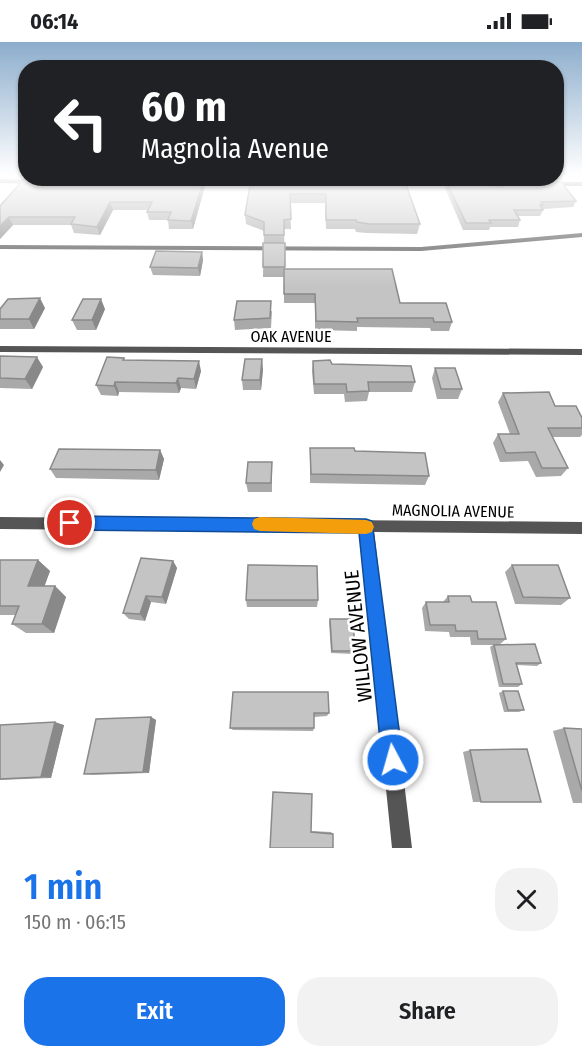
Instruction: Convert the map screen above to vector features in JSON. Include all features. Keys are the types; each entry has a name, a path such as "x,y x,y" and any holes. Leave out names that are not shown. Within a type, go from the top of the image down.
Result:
{"street":[{"path":"0,247 401,249 582,235"},
{"name":"OAK AVENUE","path":"0,349 582,352"},
{"name":"MAGNOLIA AVENUE","path":"0,523 582,528"},
{"name":"WILLOW AVENUE","path":"366,526 402,848"}],"building":[{"path":"0,213 104,213 97,227 71,224 75,217 9,217 0,226"},
{"path":"171,213 194,213 191,221 168,220"},
{"path":"245,213 291,213 291,219 284,220 284,235 264,235 264,222 245,215"},
{"path":"326,213 416,213 420,224 369,224 356,220 326,220"},
{"path":"461,213 516,213 520,220 489,220 491,223 466,223"},
{"path":"263,243 285,243 285,267 263,267"},
{"path":"156,251 202,252 198,268 150,267"},
{"path":"284,269 392,269 400,303 446,303 452,322 434,322 433,318 357,318 358,322 316,321 315,294 284,294"},
{"path":"40,298 29,319 0,319 0,309 8,299"},
{"path":"83,299 101,299 92,320 72,320"},
{"path":"237,301 271,301 270,318 234,320"},
{"path":"0,356 37,357 25,379 0,378"},
{"path":"107,357 124,358 123,360 199,361 194,379 178,378 176,383 115,382 114,386 96,385"},
{"path":"245,359 262,359 260,380 242,380"},
{"path":"330,360 332,364 411,366 415,382 368,382 369,391 347,392 346,384 314,384 313,361"},
{"path":"435,368 455,368 462,389 441,389"},
{"path":"549,392 555,406 576,406 582,418 582,428 548,428 568,468 542,468 535,452 506,453 498,434 519,434 503,393"},
{"path":"310,448 354,448 355,451 425,453 429,476 311,474"},
{"path":"59,449 160,450 156,470 50,469"},
{"path":"248,462 272,462 271,483 246,483"},
{"path":"141,558 173,561 162,597 146,596 140,614 123,613"},
{"path":"0,560 38,560 28,586 55,586 42,624 12,624 19,606 0,606"},
{"path":"248,565 317,566 318,600 246,600"},
{"path":"512,565 558,565 570,598 523,597"},
{"path":"448,596 470,596 472,602 496,602 506,639 478,639 477,631 456,631 455,625 430,625 426,602 449,602"},
{"path":"330,619 353,619 355,651 332,651"},
{"path":"535,644 541,663 516,663 522,684 503,684 494,645"},
{"path":"503,691 518,691 524,710 508,710"},
{"path":"233,692 328,692 329,713 314,713 314,728 230,728"},
{"path":"151,717 143,772 84,774 96,719"},
{"path":"55,722 41,777 0,779 0,725"},
{"path":"564,728 582,729 582,791"},
{"path":"527,749 541,802 481,802 470,750"},
{"path":"273,792 312,794 311,832 333,834 333,848 270,848"}],"slow traffic":[{"path":"260,524 366,527"}],"route":[{"path":"70,523 366,526 393,760"}]}
